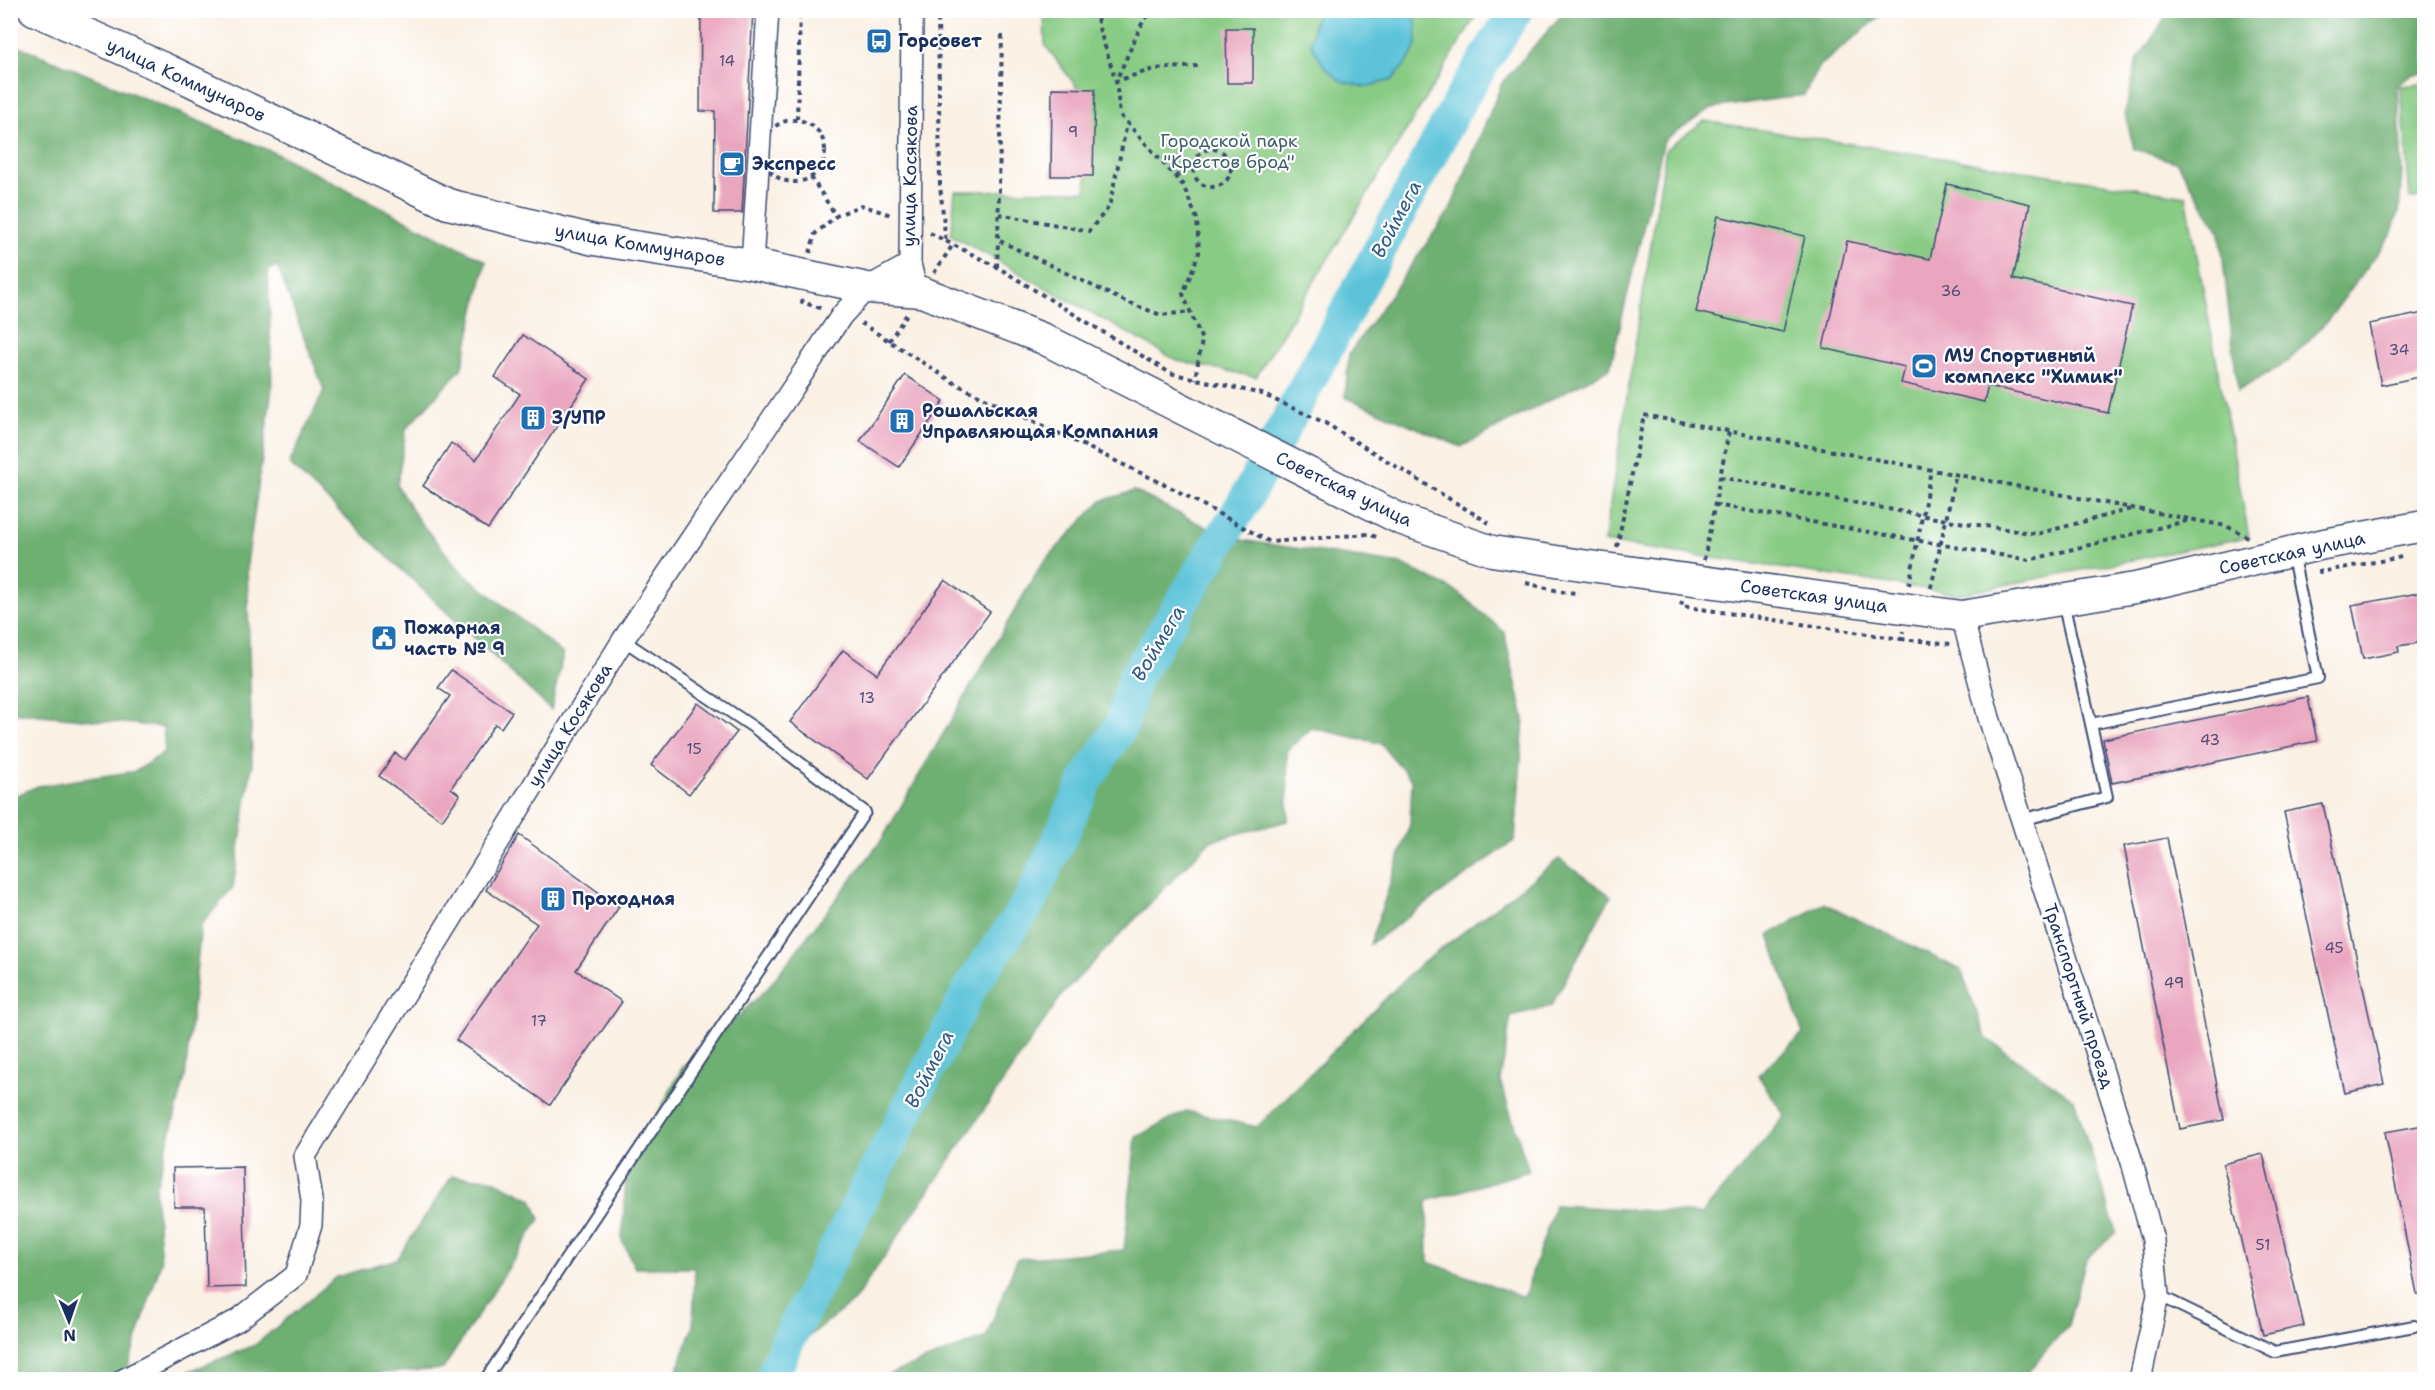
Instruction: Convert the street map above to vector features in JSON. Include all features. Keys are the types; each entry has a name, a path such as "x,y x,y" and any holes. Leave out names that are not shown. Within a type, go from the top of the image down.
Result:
{"street":[{"name":"улица Коммунаров","path":"33,10 168,70 448,204 594,240 752,264 867,288 922,292 1044,339 1223,429"},
{"path":"752,264 768,10"},
{"name":"улица Косякова","path":"123,1380 238,1320 296,1275 311,1225 312,1200 305,1156 623,640 842,315 867,288 910,264 912,10"},
{"path":"910,264 917,286 922,292"},
{"name":"Советская улица","path":"1223,429 1400,519 1492,551 1962,616 2135,588 2292,552 2424,526"},
{"name":"Транспортный проезд","path":"1962,616 1989,718 2132,1162 2153,1240 2158,1295 2140,1380"}],"lane":[{"path":"2091,724 2318,678 2292,552"},
{"path":"2022,820 2107,798 2062,600"},
{"path":"485,1380 865,813 753,727 623,640"},
{"path":"2158,1295 2275,1352 2414,1326"}],"path":[{"path":"797,119 800,10"},
{"path":"938,10 940,185 946,243"},
{"path":"1098,10 1098,25 1116,81 1120,115 1183,185 1197,219 1198,253 1183,294 1202,340 1195,379"},
{"path":"1116,81 1144,19 1155,10"},
{"path":"998,267 1002,35"},
{"path":"1116,81 1154,69 1198,66"},
{"path":"797,119 815,127 825,143 824,162 811,177 792,182 774,175 764,158 763,148 771,130 778,124 797,119"},
{"path":"999,214 1089,231 1109,207 1127,123"},
{"path":"1175,177 1193,165 1199,153 1212,149 1227,155 1231,171 1222,184 1208,187 1196,179 1193,165"},
{"path":"811,177 836,216 861,205 910,221 946,243 998,267 1170,374 1262,394 1325,423 1490,523"},
{"path":"998,240 1124,301 1161,315 1190,312"},
{"path":"842,315 861,322 956,384 1174,489 1270,542 1368,534 1390,542"},
{"path":"1627,549 1617,547 1644,415 2193,519 2226,526 2253,540"},
{"path":"1704,560 1728,431"},
{"path":"1908,592 1931,470"},
{"path":"1930,595 1956,474"},
{"path":"1720,477 1946,520 2037,534 2135,508"},
{"path":"1714,505 2029,560 2193,519"},
{"path":"1697,559 1715,562"},
{"path":"1520,581 1563,592 1578,593"},
{"path":"1901,639 1971,646"}],"green space":[{"path":"1566,10 1886,11 1820,66 1804,95 1712,108 1664,140 1610,368 1461,447 1345,397 1349,354 1450,210 1502,83"},
{"name":"Городской парк \"Крестов брод\"","path":"1044,11 1479,11 1256,377 1178,361 951,235 955,191 1086,191 1091,106 1045,45"},
{"path":"2170,11 2424,11 2424,73 2414,74 2398,85 2402,173 2399,211 2391,235 2328,320 2289,361 2238,391 2220,233 2178,163 2134,149 2125,113 2137,61"},
{"path":"11,43 273,152 486,261 462,368 406,429 397,486 419,521 461,571 563,654 551,710 289,464 324,390 277,266 268,270 272,388 247,564 252,765 233,887 201,925 185,1078 155,1190 161,1262 126,1373 131,1379 11,1379 10,798 38,786 136,771 165,752 163,727 11,712"},
{"path":"2424,84 2424,198 2410,199 2401,86"},
{"name":"МУ Спортивный комплекс \"Химик\"","path":"1704,121 2186,196 2249,537 1959,594 1604,542 1666,149"},
{"path":"1134,491 1228,538 1401,564 1456,591 1504,632 1524,718 1515,840 1370,944 1410,824 1412,780 1380,743 1312,728 1287,750 1288,821 1210,841 1062,995 854,1301 754,1379 674,1379 693,1326 695,1268 635,1268 622,1240 626,1176 682,1068 766,990 881,841 1041,565 1101,501"},
{"path":"1559,859 1611,896 1551,1006 1511,1016 1500,1081 1529,1171 1427,1201 1428,1262 1524,1297 1555,1205 1702,1214 1785,1116 1758,1075 1803,1034 1769,935 1824,903 1961,970 1986,1038 2074,1099 2116,1232 2086,1259 2068,1325 2022,1379 877,1379 986,1337 1017,1259 1124,1250 1136,1137 1186,1111 1257,1127 1416,968"},
{"path":"452,1176 491,1179 532,1199 540,1219 443,1369 326,1377 324,1380 170,1379 255,1345 337,1277 397,1259"}],"water":[{"path":"1319,11 1415,11 1417,43 1409,60 1392,80 1365,87 1341,81 1324,66 1311,44 1314,21"}],"building":[{"path":"701,10 753,10 742,213 714,213 715,111 700,111"},
{"path":"1226,28 1253,28 1253,83 1227,83"},
{"path":"1052,88 1095,89 1093,176 1051,176"},
{"path":"1947,184 2030,204 2013,279 2132,306 2108,413 1988,386 1984,402 1901,383 1905,367 1823,348 1847,241 1930,259"},
{"path":"1718,216 1805,236 1783,332 1696,312"},
{"path":"2424,313 2424,376 2381,385 2369,324"},
{"name":"З/УПР","path":"523,335 589,379 488,529 423,486 451,443 476,460 520,394 495,377"},
{"name":"Рошальская Управляющая Компания","path":"905,375 944,401 899,467 860,441"},
{"path":"945,580 990,612 868,779 790,722 843,650 877,674"},
{"path":"2424,592 2424,642 2398,646 2399,652 2363,659 2352,605"},
{"path":"451,670 512,712 501,728 495,724 451,788 460,795 442,820 379,776 395,753 405,760 450,696 438,688"},
{"path":"2308,697 2317,741 2112,783 2103,739"},
{"path":"698,703 737,732 689,794 651,765"},
{"path":"2323,804 2384,1084 2345,1093 2284,812"},
{"path":"519,835 619,907 576,970 622,1002 550,1105 456,1040 537,924 486,890"},
{"path":"2167,838 2224,1120 2180,1129 2124,846"},
{"path":"2424,1125 2424,1294 2417,1294 2385,1132"},
{"path":"2263,1154 2304,1326 2263,1335 2223,1164"},
{"path":"243,1167 246,1287 207,1288 205,1207 174,1207 173,1168"}],"waterway":[{"name":"Воймега","path":"771,1380 785,1346 973,983 1030,901 1087,779 1121,726 1134,679 1244,502 1460,100 1516,10"}],"place":[{"name":"Горсовет","path":"879,41"},
{"name":"Экспресс","path":"732,164"},
{"name":"МУ Спортивный комплекс \"Химик\"","path":"1924,366"},
{"name":"З/УПР","path":"533,418"},
{"name":"Рошальская Управляющая Компания","path":"902,421"},
{"name":"Пожарная часть № 9","path":"384,638"},
{"name":"Проходная","path":"553,899"}]}
